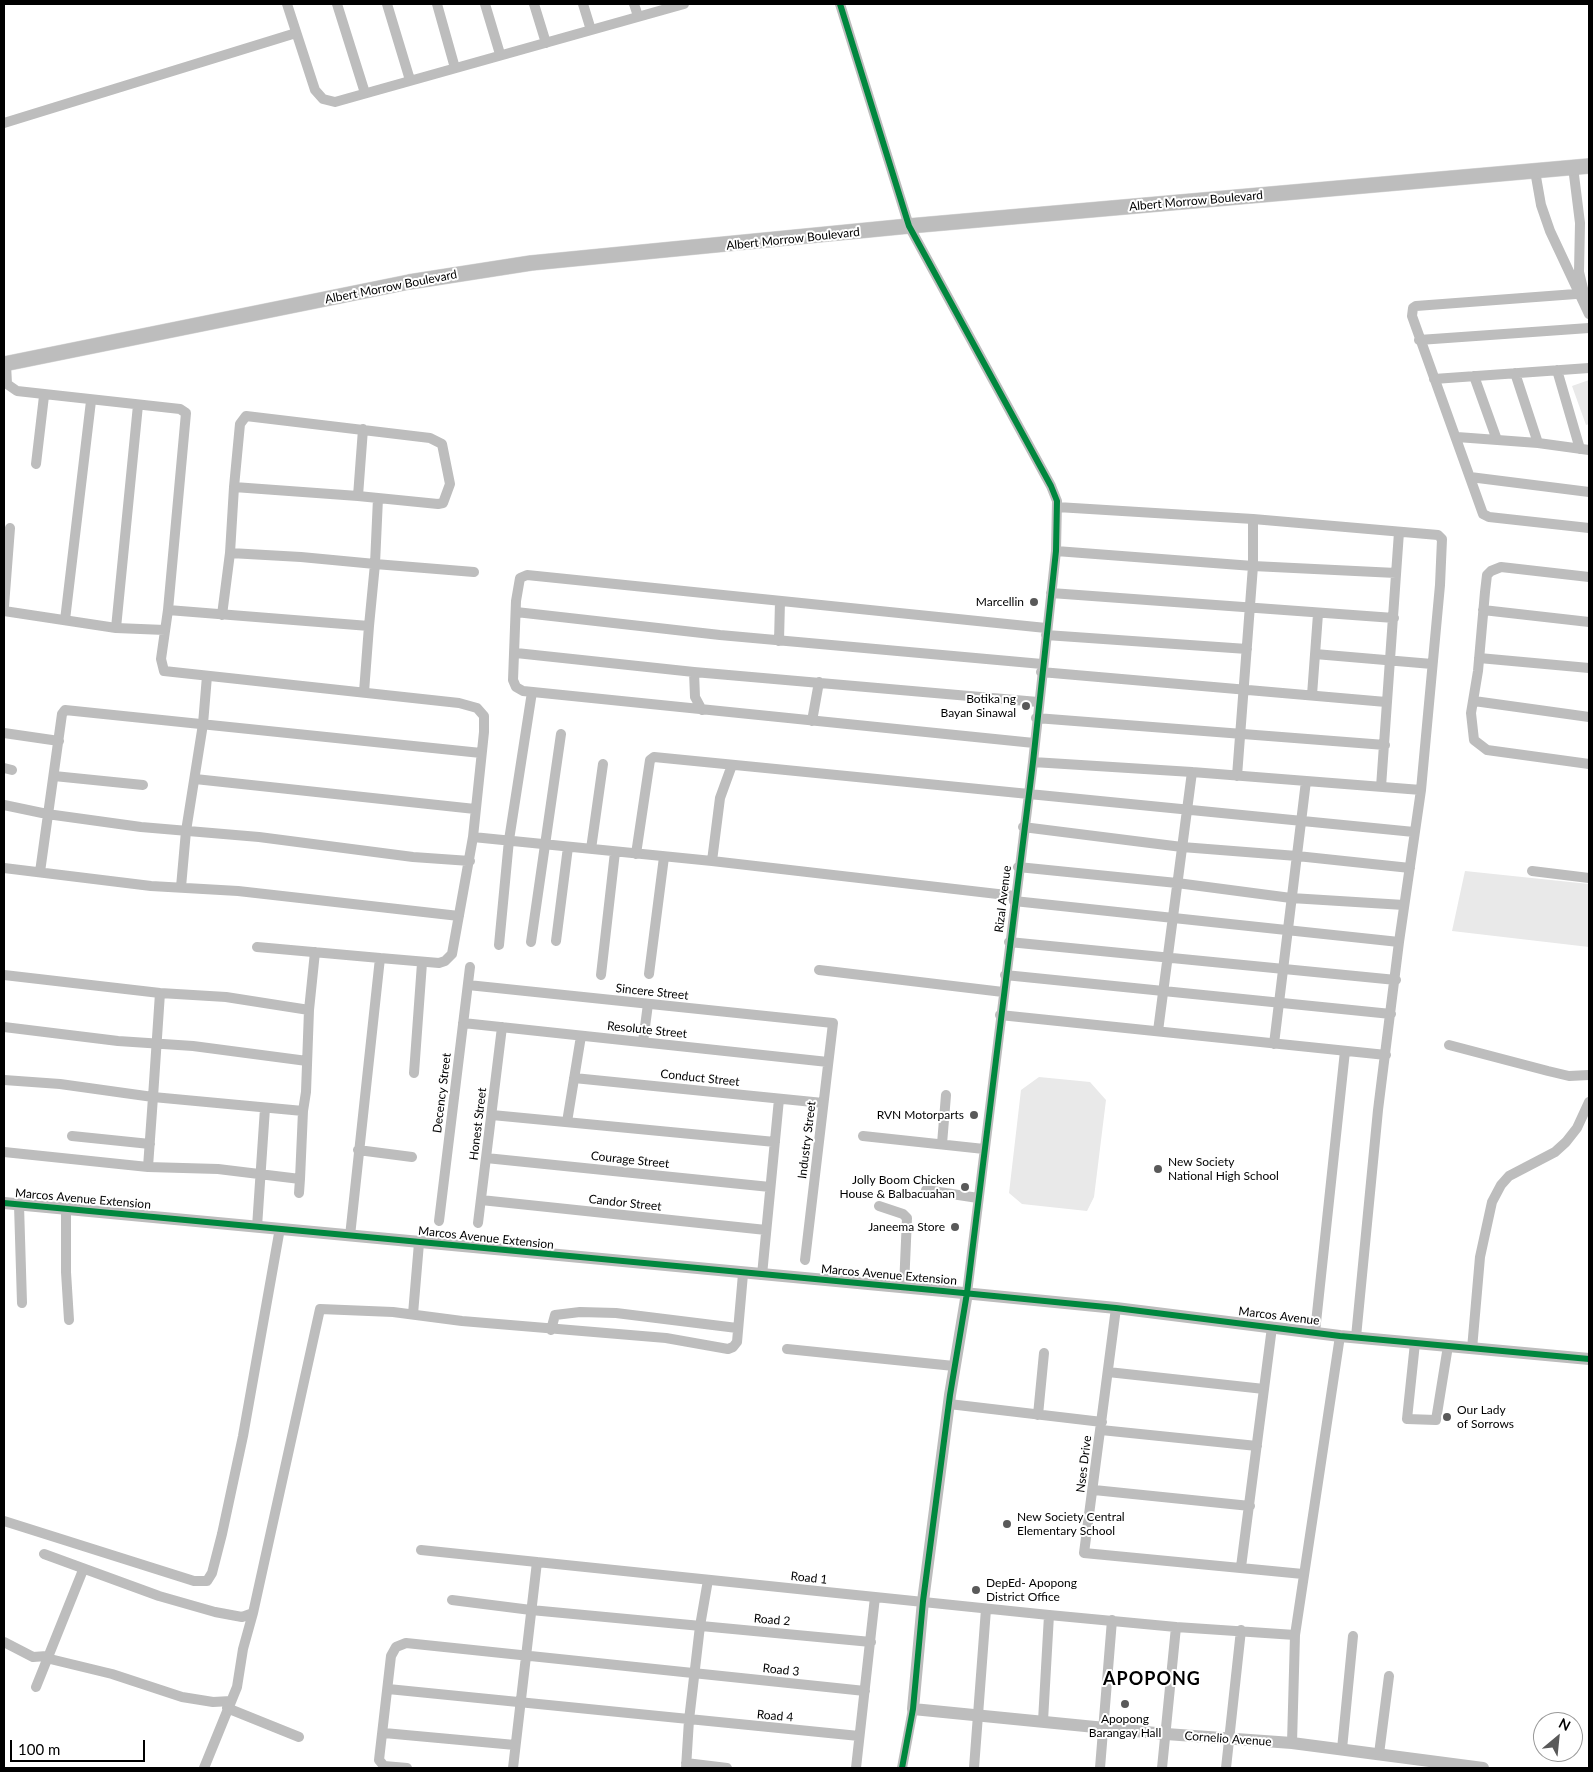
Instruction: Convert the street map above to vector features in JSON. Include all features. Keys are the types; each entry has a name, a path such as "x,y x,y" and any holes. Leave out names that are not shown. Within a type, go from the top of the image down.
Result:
{"main road":[{"name":"Albert Morrow Boulevard","path":"5,364 409,282 531,263 909,226 1589,166"}],"street":[{"path":"287,4 315,90 320,96 335,102 683,4"},
{"path":"337,4 365,93"},
{"path":"387,4 410,80"},
{"path":"437,4 455,68"},
{"path":"485,4 500,54"},
{"path":"534,4 546,43"},
{"path":"583,4 590,30"},
{"path":"634,4 638,16"},
{"name":"Rizal Avenue","path":"840,4 909,226 1051,486 1057,507 1056,551 1036,718 1033,762 1018,867 967,1293"},
{"path":"4,124 296,33"},
{"path":"1573,167 1580,223 1578,246 1579,272 1589,314"},
{"path":"1535,171 1541,205 1560,250 1584,295"},
{"path":"1560,250 1578,246"},
{"path":"1584,295 1416,306 1413,308 1412,316 1419,340 1457,436 1483,514 1486,516 1589,528"},
{"path":"1419,340 1589,328"},
{"path":"5,364 6,381 13,390 44,396 180,408 186,413 168,610 161,659 164,671 459,703 477,708 484,716 470,861 452,954 445,962 422,963 256,947"},
{"path":"1434,379 1589,368"},
{"path":"1457,436 1538,443 1584,450 1557,370"},
{"path":"1516,373 1538,443"},
{"path":"1474,376 1497,440"},
{"path":"36,464 44,396"},
{"path":"65,620 91,401"},
{"path":"116,628 138,405"},
{"path":"222,615 230,553 234,486 240,424 246,416 433,439 444,448 450,484 443,503 438,504 234,486"},
{"path":"358,496 363,429"},
{"path":"1470,477 1589,492"},
{"path":"364,692 375,564 378,498"},
{"path":"1057,507 1253,519 1438,535 1442,539 1440,585 1421,790 1399,942 1356,1337"},
{"path":"1237,776 1253,566 1253,519"},
{"path":"4,606 10,528"},
{"path":"1381,787 1399,532"},
{"path":"1056,551 1253,566 1396,574"},
{"path":"230,553 474,572"},
{"path":"1589,577 1495,568 1487,575 1479,658 1471,713 1471,730 1474,740 1487,750 1589,764"},
{"path":"1034,742 702,710 520,690 514,685 516,612 519,582 522,576 527,575 1046,631 1247,649"},
{"path":"1051,593 1318,614 1394,618"},
{"path":"779,641 780,601"},
{"path":"168,610 369,626"},
{"path":"1483,610 1589,622"},
{"path":"4,611 116,628 165,630"},
{"path":"516,612 779,641 1386,702"},
{"path":"1312,695 1318,614"},
{"path":"516,653 694,672 1038,702"},
{"path":"1315,654 1432,664"},
{"path":"1479,658 1589,668"},
{"path":"694,672 695,697 702,710"},
{"path":"181,887 186,831 203,724 208,676"},
{"path":"812,721 819,682"},
{"path":"499,945 510,840 532,692"},
{"path":"1474,701 1589,717"},
{"path":"40,872 62,714 65,710 481,753"},
{"path":"1036,718 1385,744"},
{"path":"4,733 59,741"},
{"path":"531,942 561,734"},
{"path":"636,854 652,758 1414,832"},
{"path":"1033,762 1421,790"},
{"path":"591,849 603,764"},
{"path":"712,861 720,798 732,766"},
{"path":"1158,1031 1192,772"},
{"path":"54,776 143,785"},
{"path":"195,779 475,809"},
{"path":"1274,1044 1306,781"},
{"path":"4,805 47,814 186,831 259,837 414,857 470,861"},
{"path":"1023,827 1182,847 1297,856 1410,868"},
{"path":"473,837 664,858 712,861 1172,917 1399,942"},
{"path":"556,941 568,847"},
{"path":"601,975 615,852"},
{"path":"649,974 664,858"},
{"path":"1018,867 1177,883 1291,898 1404,905"},
{"path":"4,868 151,886 238,891 459,916"},
{"path":"1532,871 1589,878"},
{"path":"1009,942 1396,980"},
{"path":"300,1193 309,1010 316,952"},
{"path":"350,1236 380,958"},
{"path":"414,1073 422,963"},
{"name":"Decency Street","path":"439,1221 470,968"},
{"path":"819,970 1003,992"},
{"path":"4,975 160,993 226,997 309,1010"},
{"path":"1005,975 1391,1014"},
{"name":"Sincere Street","path":"468,985 833,1023"},
{"path":"148,1167 160,993"},
{"path":"643,1042 648,1004"},
{"path":"1000,1015 1386,1055"},
{"name":"Resolute Street","path":"463,1023 828,1062"},
{"name":"Industry Street","path":"805,1260 833,1023"},
{"path":"4,1027 307,1061"},
{"name":"Honest Street","path":"478,1223 502,1027"},
{"path":"567,1122 581,1036"},
{"path":"1449,1045 1548,1072 1569,1076 1589,1075"},
{"path":"1315,1332 1345,1051"},
{"name":"Conduct Street","path":"574,1078 824,1103"},
{"path":"4,1080 60,1084 154,1096 303,1111"},
{"path":"942,1144 946,1095"},
{"path":"762,1275 779,1099"},
{"path":"1472,1349 1480,1257 1492,1202 1501,1185 1509,1176 1555,1152 1566,1142 1577,1128 1589,1102"},
{"path":"256,1226 265,1108"},
{"path":"492,1116 775,1142"},
{"path":"72,1136 150,1144"},
{"path":"863,1136 984,1149"},
{"path":"358,1150 412,1157"},
{"path":"4,1152 148,1167 218,1169 300,1178"},
{"name":"Courage Street","path":"486,1158 770,1187"},
{"path":"926,1190 978,1198"},
{"name":"Candor Street","path":"481,1200 766,1230"},
{"name":"Marcos Avenue Extension","path":"4,1203 280,1228 743,1274 967,1293"},
{"path":"19,1205 22,1303"},
{"path":"878,1206 903,1214 907,1218 904,1287"},
{"path":"66,1209 69,1320"},
{"path":"4,1520 194,1581 207,1581 212,1573 222,1534 280,1228"},
{"path":"413,1314 419,1243"},
{"path":"204,1768 237,1687 243,1649 254,1613 318,1312 324,1308 413,1314 551,1330 666,1338 728,1349 738,1342 737,1328 743,1274"},
{"path":"902,1768 913,1709 923,1601 954,1366 967,1293"},
{"name":"Marcos Avenue","path":"967,1293 1116,1308 1340,1336 1589,1358"},
{"name":"Nses Drive","path":"1116,1308 1094,1490 1084,1553 1303,1574"},
{"path":"551,1330 553,1319 558,1314 580,1312 616,1313 737,1328"},
{"path":"1241,1567 1272,1327"},
{"path":"1292,1743 1295,1635 1340,1336"},
{"path":"1415,1343 1407,1419 1436,1420 1448,1346"},
{"path":"787,1349 954,1366"},
{"path":"1038,1414 1044,1353"},
{"path":"1108,1372 1264,1389"},
{"path":"949,1404 1038,1414 1102,1426 1257,1446"},
{"path":"1094,1490 1250,1506"},
{"name":"Road 1","path":"421,1550 986,1609 1176,1627 1295,1635"},
{"path":"44,1554 83,1570 159,1596 224,1615 242,1617 254,1613"},
{"path":"513,1768 537,1562"},
{"path":"36,1687 46,1657 83,1570"},
{"path":"708,1580 700,1626 689,1720 686,1766 727,1768"},
{"path":"856,1768 876,1597"},
{"name":"Road 2","path":"452,1600 531,1610 871,1642"},
{"path":"974,1768 986,1609"},
{"path":"1043,1722 1049,1615"},
{"path":"1100,1768 1112,1620"},
{"path":"1162,1768 1176,1627"},
{"path":"1226,1768 1241,1630"},
{"path":"1342,1749 1353,1636"},
{"path":"4,1642 33,1657 46,1657 112,1674 182,1697 229,1704 299,1736"},
{"name":"Road 3","path":"388,1689 393,1651 396,1647 406,1643 865,1690"},
{"path":"1379,1754 1389,1676"},
{"path":"388,1689 380,1760 381,1764 407,1768"},
{"name":"Road 4","path":"388,1689 521,1704 859,1736"},
{"name":"Cornelio Avenue","path":"913,1709 1166,1734 1292,1743 1453,1766 1483,1768"},
{"path":"384,1733 515,1745"}],"shaded area":[{"path":"1589,380 1589,424 1586,425 1572,386"},
{"path":"1465,871 1589,884 1589,947 1452,931"},
{"path":"1039,1077 1090,1082 1106,1100 1094,1197 1087,1211 1022,1204 1009,1193 1021,1090"}],"cycle path":[{"path":"840,4 909,226 1051,486 1057,501 1056,551 1033,762 967,1293 950,1395 923,1601 913,1709 902,1768"},
{"path":"4,1203 1116,1308 1340,1336 1589,1359"}],"place":[{"name":"Marcellin","path":"1034,602"},
{"name":"Botika ng Bayan Sinawal","path":"1026,706"},
{"name":"RVN Motorparts","path":"974,1115"},
{"name":"New Society National High School","path":"1158,1169"},
{"name":"Jolly Boom Chicken House & Balbacuahan","path":"965,1187"},
{"name":"Janeema Store","path":"955,1227"},
{"name":"Our Lady of Sorrows","path":"1447,1417"},
{"name":"New Society Central Elementary School","path":"1007,1524"},
{"name":"DepEd- Apopong District Office","path":"976,1590"},
{"name":"Apopong Barangay Hall","path":"1125,1704"}],"district":[{"name":"APOPONG","path":"1152,1679"}]}
